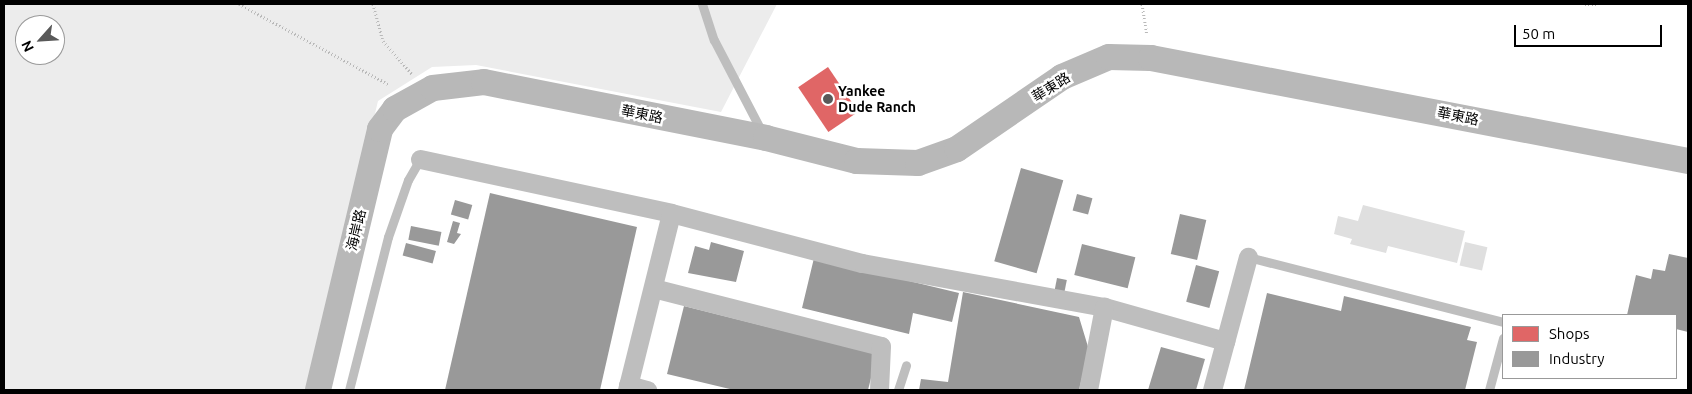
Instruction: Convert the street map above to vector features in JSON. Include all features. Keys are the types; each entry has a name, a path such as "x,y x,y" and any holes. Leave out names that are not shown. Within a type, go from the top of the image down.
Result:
{"main road":[{"name":"華東路","path":"426,90 484,82 766,138 857,161 918,163 957,150 1062,77 1109,57 1152,58 1688,161"},
{"name":"海岸路","path":"318,390 380,129 395,109 426,90"}],"street":[{"path":"420,159 671,213 862,263 1104,307 1225,342"},
{"path":"647,390 627,388 671,213"},
{"path":"1212,390 1248,257"},
{"path":"653,288 881,346 880,390"},
{"path":"1088,390 1104,307"}],"lane":[{"path":"702,4 714,40 766,138"},
{"path":"349,390 388,237 408,180 420,159"},
{"path":"1248,257 1502,322"},
{"path":"1489,390 1502,342"},
{"path":"898,390 906,365"}],"path":[{"path":"239,4 386,85 426,90"},
{"path":"373,4 383,41 426,90"},
{"path":"1142,4 1152,58"},
{"path":"1585,4 1597,4"}],"shaded area":[{"path":"4,4 777,4 721,112 476,65 432,67 378,101 308,390 4,390"}],"building: Shops":[{"name":"Yankee Dude Ranch","path":"828,67 858,112 828,132 798,87"}],"building: Industry":[{"path":"1021,168 1063,180 1037,273 994,261"},
{"path":"490,193 637,227 600,390 445,390"},
{"path":"1077,194 1092,198 1088,215 1073,210"},
{"path":"455,200 472,205 468,219 451,214"},
{"path":"1180,214 1206,220 1197,260 1171,254"},
{"path":"453,221 460,223 457,233 461,234 454,244 447,242"},
{"path":"411,226 441,232 439,246 408,240"},
{"path":"711,242 744,251 736,282 688,273 695,246 709,250"},
{"path":"406,243 436,251 433,264 403,256"},
{"path":"1082,244 1135,257 1128,288 1074,275"},
{"path":"1669,254 1688,258 1688,332 1677,329 1677,314 1627,314 1636,275 1651,279 1653,269 1665,271"},
{"path":"814,258 959,293 952,322 913,313 909,334 802,308"},
{"path":"1196,265 1219,271 1209,308 1186,302"},
{"path":"1057,278 1067,280 1064,297 1054,295"},
{"path":"963,292 1079,317 1089,350 1079,390 919,390 921,379 948,382"},
{"path":"1267,293 1341,311 1344,296 1471,327 1467,340 1477,342 1465,390 1244,390"},
{"path":"684,306 877,354 868,390 734,390 667,374"},
{"path":"1161,347 1205,359 1196,390 1148,390"}],"building: Other":[{"path":"1363,205 1465,231 1457,263 1388,246 1386,253 1350,244 1352,239 1334,234 1338,216 1358,221"},
{"path":"1465,242 1487,247 1482,271 1460,265"}],"place":[{"name":"Yankee Dude Ranch","path":"828,99"}]}
